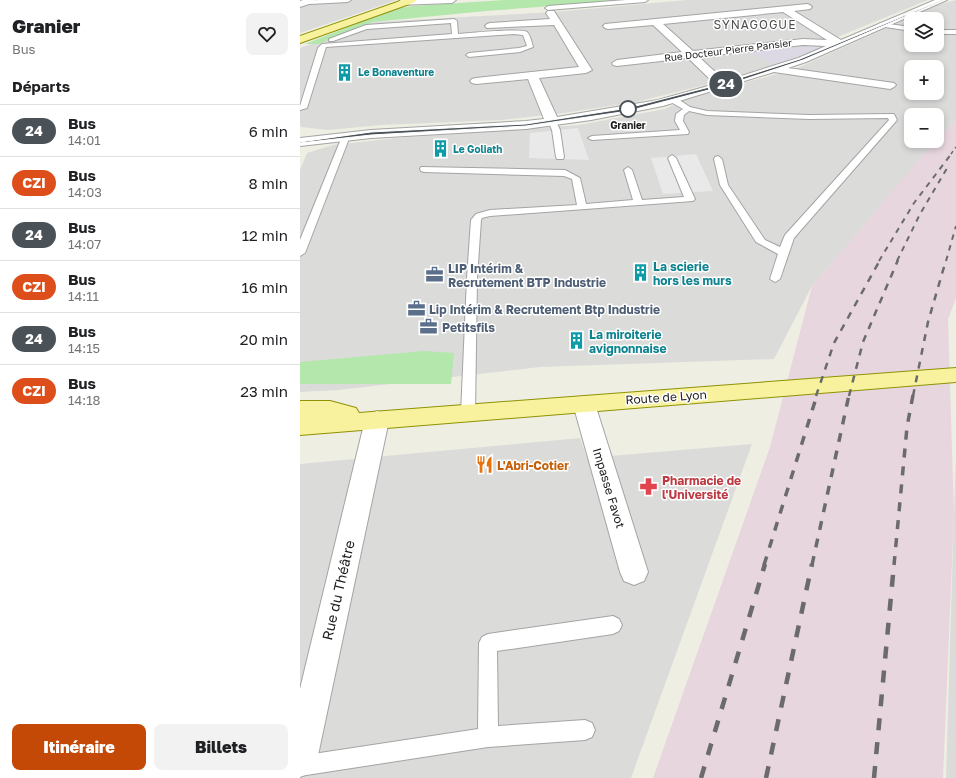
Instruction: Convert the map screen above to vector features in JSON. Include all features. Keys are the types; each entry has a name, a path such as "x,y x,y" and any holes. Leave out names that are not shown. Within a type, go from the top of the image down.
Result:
{"main road":[{"path":"300,40 402,2 412,0"},
{"name":"Route de Lyon","path":"300,426 956,374"},
{"name":"Route de Lyon","path":"300,409 330,409 377,420"}],"street":[{"path":"402,2 452,0"},
{"path":"300,142 346,136 526,125 628,109 672,99 773,69 826,50 881,25 943,0"},
{"path":"300,4 311,1"},
{"path":"608,26 807,7"},
{"path":"784,9 839,43"},
{"path":"476,81 586,70 552,14 490,26"},
{"path":"655,21 722,85"},
{"name":"Rue Docteur Pierre Pansier","path":"617,63 803,42 839,43"},
{"path":"773,69 890,85"},
{"path":"532,75 552,121"},
{"name":"Impasse Favot","path":"584,404 634,572"},
{"name":"Rue du Théâtre","path":"300,760 377,420"}],"lane":[{"path":"311,1 348,0"},
{"path":"552,14 645,0"},
{"path":"300,108 303,108 321,48 326,42 366,27 454,21 455,36"},
{"path":"881,25 904,28"},
{"path":"324,45 514,32 525,33 530,47 520,50 468,55"},
{"path":"944,32 956,32"},
{"path":"672,99 688,109 707,113 809,117 891,116 893,120 789,237 775,280"},
{"path":"592,138 685,132 679,121 680,114 688,109"},
{"path":"552,121 556,130 560,157"},
{"path":"300,253 346,136"},
{"path":"468,413 472,278 476,220 479,216 490,213 690,199 672,158"},
{"path":"718,159 724,185 761,242 784,253"},
{"path":"424,169 565,173 576,178 582,207"},
{"path":"628,170 638,202"},
{"path":"488,737 488,643 613,625"},
{"path":"300,766 488,737 585,730"}],"shaded area":[{"path":"300,0 397,0 300,33"},
{"path":"687,0 928,0 774,65 713,83 636,102 564,113 502,120 381,125 328,130 301,127 300,125 300,48 374,22 554,12"},
{"path":"956,0 956,120 944,133 944,108 904,108 904,148 930,148 812,286 774,359 540,367 338,390 300,392 300,170 307,153 333,145 397,138 579,125 665,109 689,97 793,70 904,20 904,52 944,52 944,12 922,12 938,5"},
{"path":"815,43 824,47 777,64 747,52 777,47"},
{"path":"956,120 956,298 948,319 954,514 943,778 653,778 770,447 812,286 930,148 944,148 944,133"},
{"path":"578,128 589,160 529,158 530,133"},
{"path":"696,154 713,191 663,194 651,158"},
{"path":"580,438 587,458 752,444 631,778 300,778 300,464"},
{"path":"956,455 956,778 946,778 954,514"}],"green space":[{"path":"504,0 633,0 486,11 373,22 318,44 305,44 394,9 413,6"},
{"path":"424,351 454,353 451,384 300,384 300,362"}],"railway":[{"path":"951,154 956,147"},
{"path":"879,261 914,203 952,153"},
{"path":"897,261 920,214 949,165"},
{"path":"946,261 956,226"},
{"path":"816,396 834,343 880,260"},
{"path":"849,396 863,342 898,260"},
{"path":"913,396 928,322 946,260"},
{"path":"764,565 817,395"},
{"path":"812,565 849,395"},
{"path":"894,565 907,427 913,395"},
{"path":"701,778 765,564"},
{"path":"766,778 812,564"},
{"path":"874,778 894,564"}],"bus line":[{"name":"24","path":"300,142 371,134 526,125 628,109 722,85 802,60 943,0"}],"place":[{"name":"Le Bonaventure","path":"345,72"},
{"name":"Granier","path":"628,109"},
{"name":"Le Goliath","path":"440,149"},
{"name":"La scierie hors les murs","path":"640,273"},
{"name":"LIP Intérim & Recrutement BTP Industrie","path":"435,275"},
{"name":"Lip Intérim & Recrutement Btp Industrie","path":"416,309"},
{"name":"Petitsfils","path":"429,327"},
{"name":"La miroiterie avignonnaise","path":"576,341"},
{"name":"L'Abri-Cotier","path":"484,465"},
{"name":"Pharmacie de l'Université","path":"649,487"}],"district":[{"name":"SYNAGOGUE","path":"755,24"}]}
